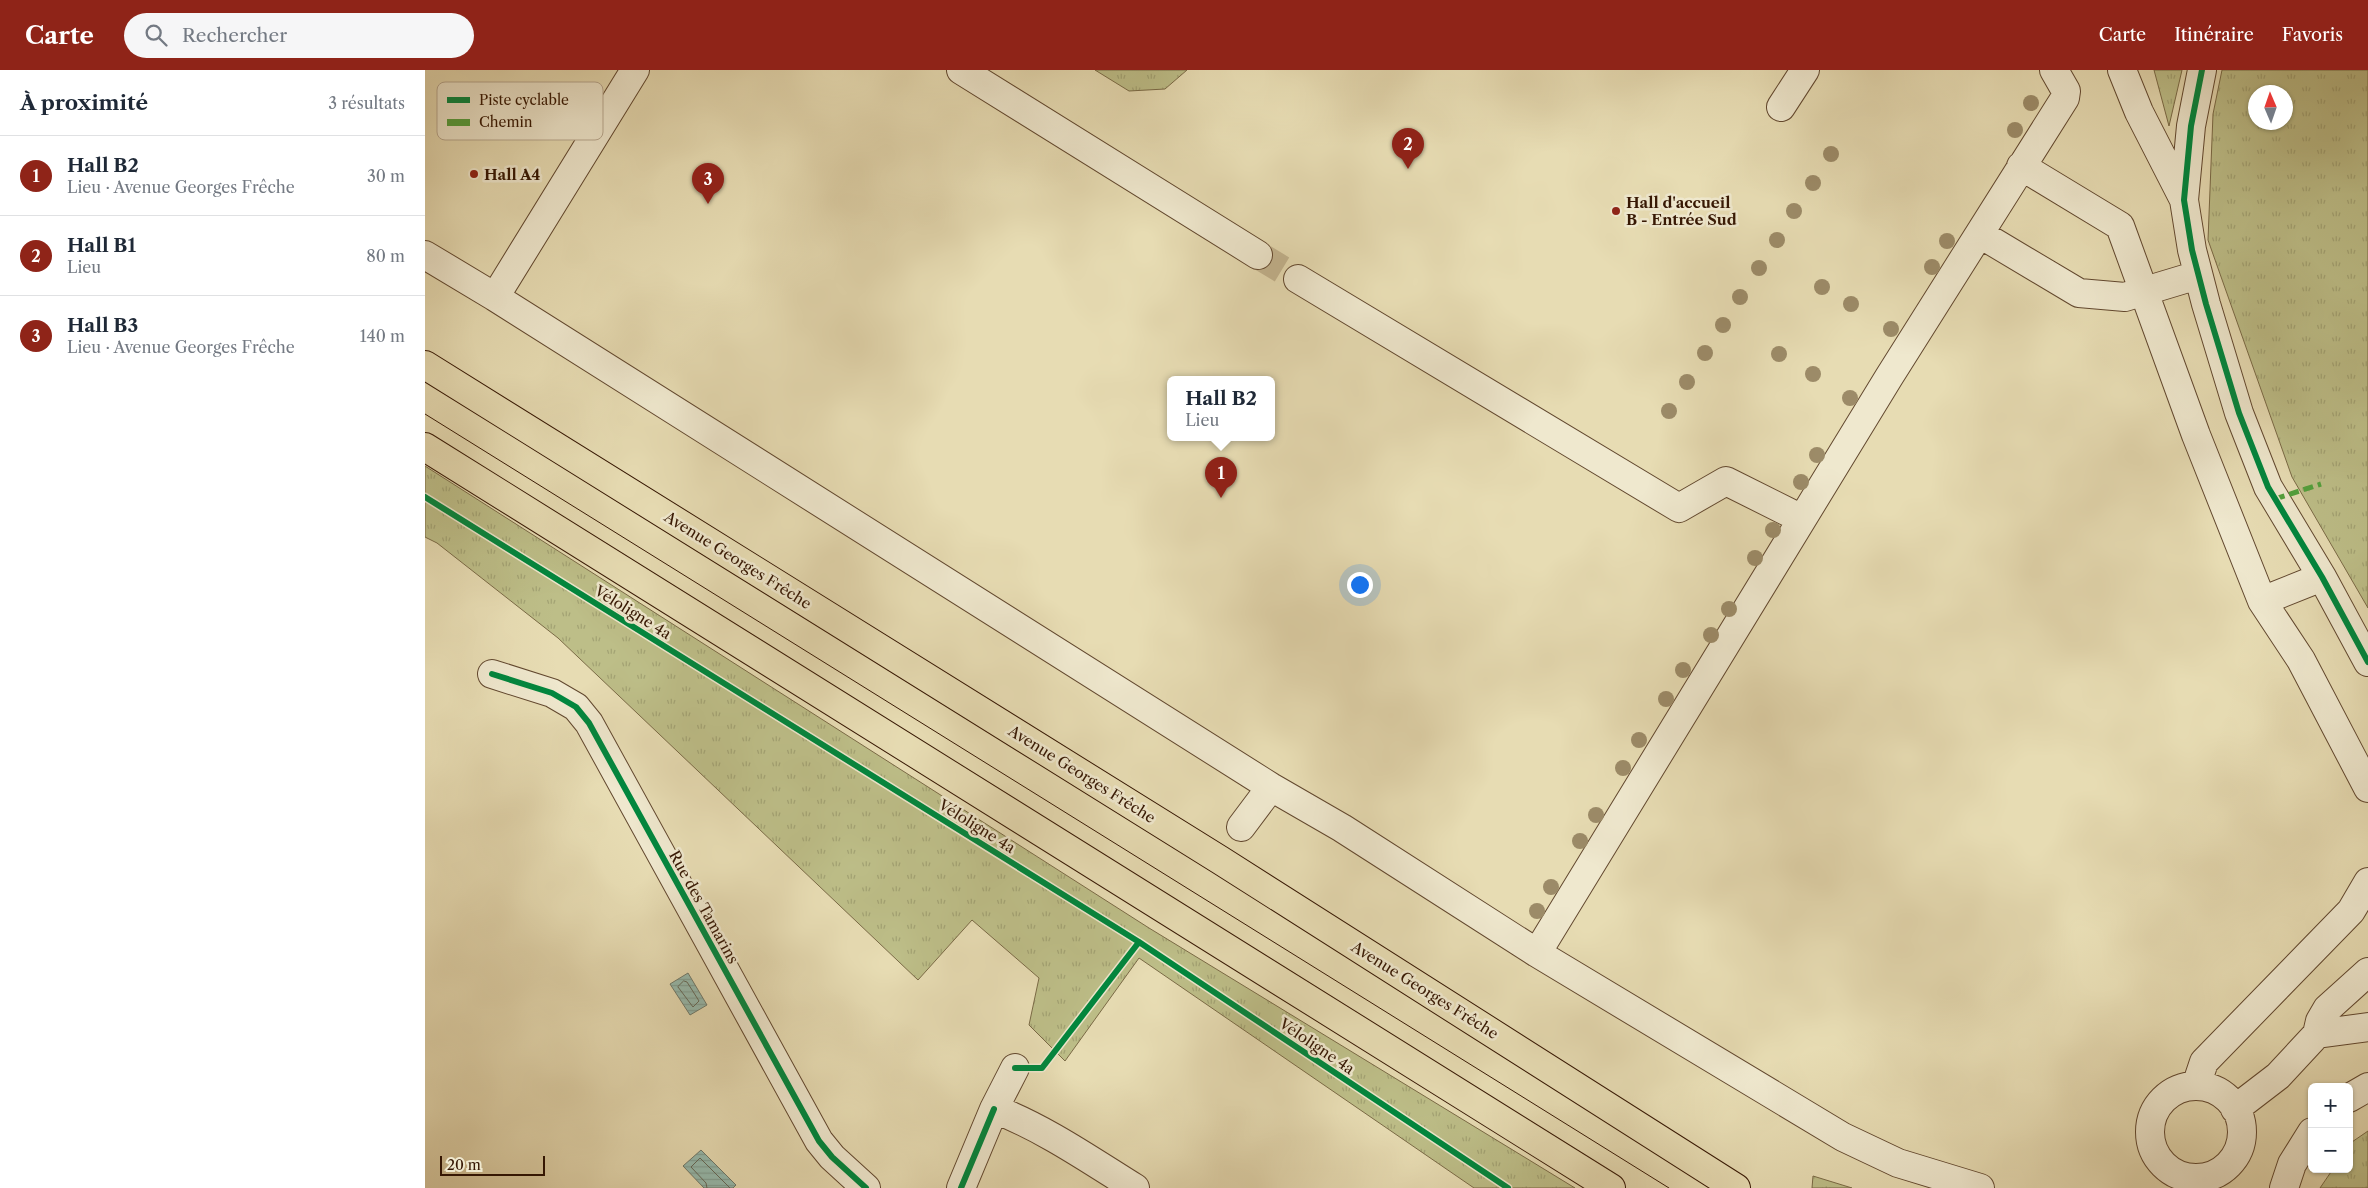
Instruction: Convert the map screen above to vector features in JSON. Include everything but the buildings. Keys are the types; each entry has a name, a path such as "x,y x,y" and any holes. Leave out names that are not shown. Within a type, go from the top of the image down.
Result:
{"main road":[{"name":"Avenue Georges Frêche","path":"425,365 1220,860 1736,1188"},
{"path":"425,448 1611,1188"}],"street":[{"path":"603,122 635,70"},
{"path":"961,70 1258,255"},
{"path":"1781,107 1805,70"},
{"path":"1537,953 1802,519 2065,98 2066,91 2054,70"},
{"path":"2123,70 2139,112 2184,200"},
{"path":"2202,70 2191,126 2184,200 2198,275 2239,413 2268,486 2322,577 2368,662"},
{"path":"495,297 592,140"},
{"path":"2021,166 2120,226 2143,292 2262,601 2301,660 2368,788"},
{"path":"1980,234 2079,294 2125,297 2198,275"},
{"path":"425,255 495,297 1271,787 1342,828 1537,953 1869,1150 1897,1163 1980,1188"},
{"path":"1298,279 1679,508 1726,482 1802,519"},
{"path":"2262,601 2322,577"},
{"name":"Rue des Tamarins","path":"492,674 552,693 577,707 589,723 819,1141 832,1157 866,1188"},
{"path":"1241,827 1271,787"},
{"path":"2196,1086 2204,1062 2351,911 2368,882"},
{"path":"2235,1109 2279,1076 2317,1034 2319,1021 2327,1009 2368,972"},
{"path":"2317,1034 2368,1027"},
{"path":"961,1188 994,1109 1015,1068"},
{"path":"2196,1086 2212,1089 2225,1096 2235,1109 2241,1122 2242,1136 2239,1150 2231,1162 2207,1182 2178,1174 2165,1166 2156,1154 2151,1140 2152,1118 2161,1102 2171,1093 2196,1086"},
{"path":"2353,1096 2368,1087"},
{"path":"994,1109 1013,1116 1135,1188"},
{"path":"2284,1188 2292,1164 2308,1138"}],"green space":[{"path":"1095,70 1187,70 1165,89 1129,91"},
{"path":"2154,70 2182,70 2169,126"},
{"path":"2222,70 2368,70 2368,608 2292,477 2208,240 2213,114"},
{"path":"425,466 1149,928 1575,1188 1474,1188 1139,958 1065,1061 1029,1025 1039,978 972,920 918,980 558,638 437,543 425,537"},
{"path":"2368,1131 2368,1188 2320,1188 2330,1173 2353,1173 2353,1141"},
{"path":"1813,1176 1852,1188 1812,1188"}],"water":[{"path":"688,973 707,1005 690,1015 670,984"},
{"path":"701,1150 736,1185 733,1188 704,1188 683,1166"}],"tunnel":[{"path":"1258,255 1298,279"}],"tram line":[{"path":"425,414 1669,1188"}],"marked path":[{"path":"2275,499 2321,484"}],"cycle path":[{"path":"2202,70 2191,126 2184,200 2192,250 2206,304 2239,413 2268,487 2322,577 2368,662"},
{"name":"Véloligne 4a","path":"425,497 1139,942 1508,1188"},
{"path":"492,674 552,693 576,707 589,723 819,1141 832,1157 866,1188"},
{"path":"1015,1068 1042,1068 1139,942"},
{"path":"961,1188 994,1109"}],"place":[{"name":"Hall B1","path":"1408,169"},
{"name":"Hall A4","path":"474,174"},
{"name":"Hall B3","path":"708,204"},
{"name":"Hall d'accueil B - Entrée Sud","path":"1616,211"},
{"name":"Hall B2","path":"1221,498"}]}
